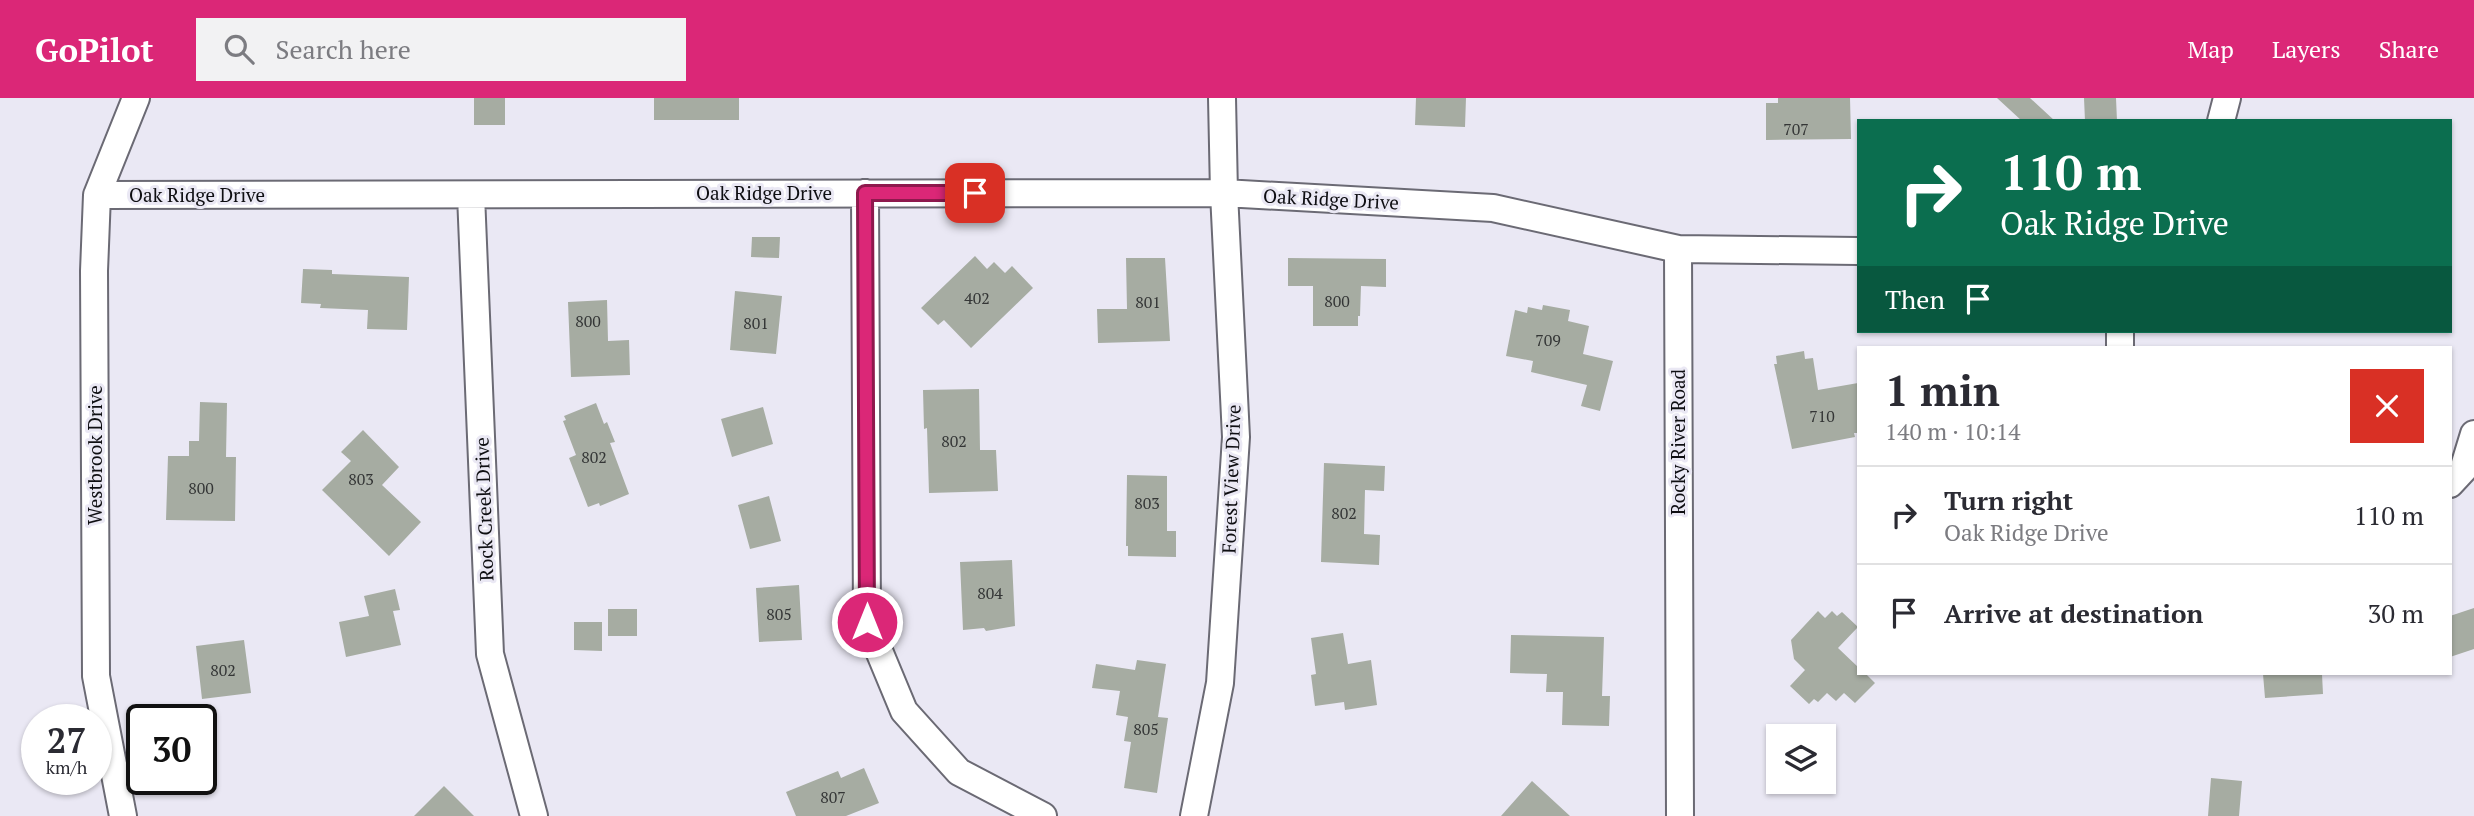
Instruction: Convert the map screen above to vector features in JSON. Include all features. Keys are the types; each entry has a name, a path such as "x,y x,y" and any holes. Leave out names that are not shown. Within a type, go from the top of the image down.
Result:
{"street":[{"name":"Westbrook Drive","path":"123,816 96,676 94,271 97,195 136,98"},
{"name":"Forest View Drive","path":"1194,816 1220,683 1236,437 1222,98"},
{"path":"2222,119 2227,98"},
{"path":"865,193 867,622 904,711 959,772 1042,816"},
{"name":"Oak Ridge Drive","path":"97,195 1224,193 1493,208 1678,249"},
{"name":"Rock Creek Drive","path":"471,195 489,654 534,816"},
{"path":"1678,249 1857,251"},
{"name":"Rocky River Road","path":"1678,249 1680,816"},
{"path":"2452,482 2463,470 2474,434"}],"building":[{"path":"474,98 505,98 505,125 474,125"},
{"path":"654,98 739,98 739,120 654,120"},
{"path":"1416,98 1466,98 1465,127 1415,125"},
{"path":"1778,98 1850,98 1851,139 1766,140 1766,103 1778,103"},
{"path":"1997,98 2030,98 2053,119 2020,119"},
{"path":"2084,98 2116,98 2117,119 2085,119"},
{"path":"752,237 780,237 779,258 751,257"},
{"path":"975,256 987,269 994,262 1005,273 1012,266 1033,288 971,348 944,320 938,325 921,308"},
{"path":"1126,258 1165,258 1170,341 1098,343 1097,309 1127,309"},
{"path":"1288,258 1386,259 1386,287 1361,286 1358,326 1313,326 1313,286 1288,286"},
{"path":"303,269 332,270 332,274 409,277 407,330 367,329 368,310 320,308 321,304 301,303"},
{"path":"735,291 782,296 776,354 730,350"},
{"path":"607,300 608,341 629,340 630,375 571,377 568,302"},
{"path":"1543,305 1570,310 1568,321 1589,326 1583,354 1613,361 1600,411 1581,406 1587,385 1531,372 1533,361 1506,356 1515,310 1527,313 1528,307 1542,310"},
{"path":"1804,351 1805,359 1813,358 1818,390 1857,383 1855,437 1792,449 1774,364 1777,364 1776,356"},
{"path":"979,389 980,450 996,450 998,491 929,493 923,390"},
{"path":"200,402 227,403 226,457 236,457 235,521 166,520 168,456 189,456 189,441 199,441"},
{"path":"596,403 615,442 610,443 629,494 600,506 599,503 588,507 569,458 576,455 563,421 566,420 564,416"},
{"path":"763,407 773,444 732,457 721,419"},
{"path":"363,430 399,467 382,485 421,522 389,556 322,490 351,461 341,452"},
{"path":"1324,463 1385,466 1384,491 1365,490 1364,534 1380,535 1379,565 1321,562"},
{"path":"1127,475 1167,476 1167,531 1176,531 1176,557 1128,556"},
{"path":"769,496 781,541 750,549 738,505"},
{"path":"1012,560 1015,626 986,631 984,628 963,630 960,562"},
{"path":"799,585 802,640 759,642 756,588"},
{"path":"395,589 400,610 393,611 401,645 346,657 339,622 369,616 364,596"},
{"path":"2474,608 2474,649 2452,656 2452,615"},
{"path":"608,609 637,609 637,636 608,636"},
{"path":"1818,611 1825,618 1832,611 1837,616 1842,612 1857,628 1838,648 1857,666 1857,675 1867,675 1875,683 1855,703 1844,693 1836,701 1827,693 1818,702 1814,699 1809,704 1790,686 1805,670 1794,659 1791,640"},
{"path":"574,622 602,622 602,651 574,650"},
{"path":"1343,633 1348,664 1371,660 1377,705 1345,710 1344,702 1315,706 1311,675 1316,674 1311,638"},
{"path":"1511,635 1604,637 1602,696 1610,696 1609,726 1562,725 1563,692 1546,692 1547,674 1510,673"},
{"path":"244,640 251,693 202,699 196,646"},
{"path":"1137,660 1166,664 1158,717 1168,718 1157,793 1124,788 1131,742 1124,741 1128,717 1116,715 1120,691 1092,688 1096,664 1135,670"},
{"path":"2263,675 2322,675 2323,694 2265,698"},
{"path":"864,768 879,803 846,816 796,816 786,792 838,771 841,778"},
{"path":"2211,778 2242,781 2239,816 2208,816"},
{"path":"1532,781 1570,816 1501,816"},
{"path":"444,786 474,816 414,816"}],"route":[{"path":"867,622 865,193 975,193"}]}
